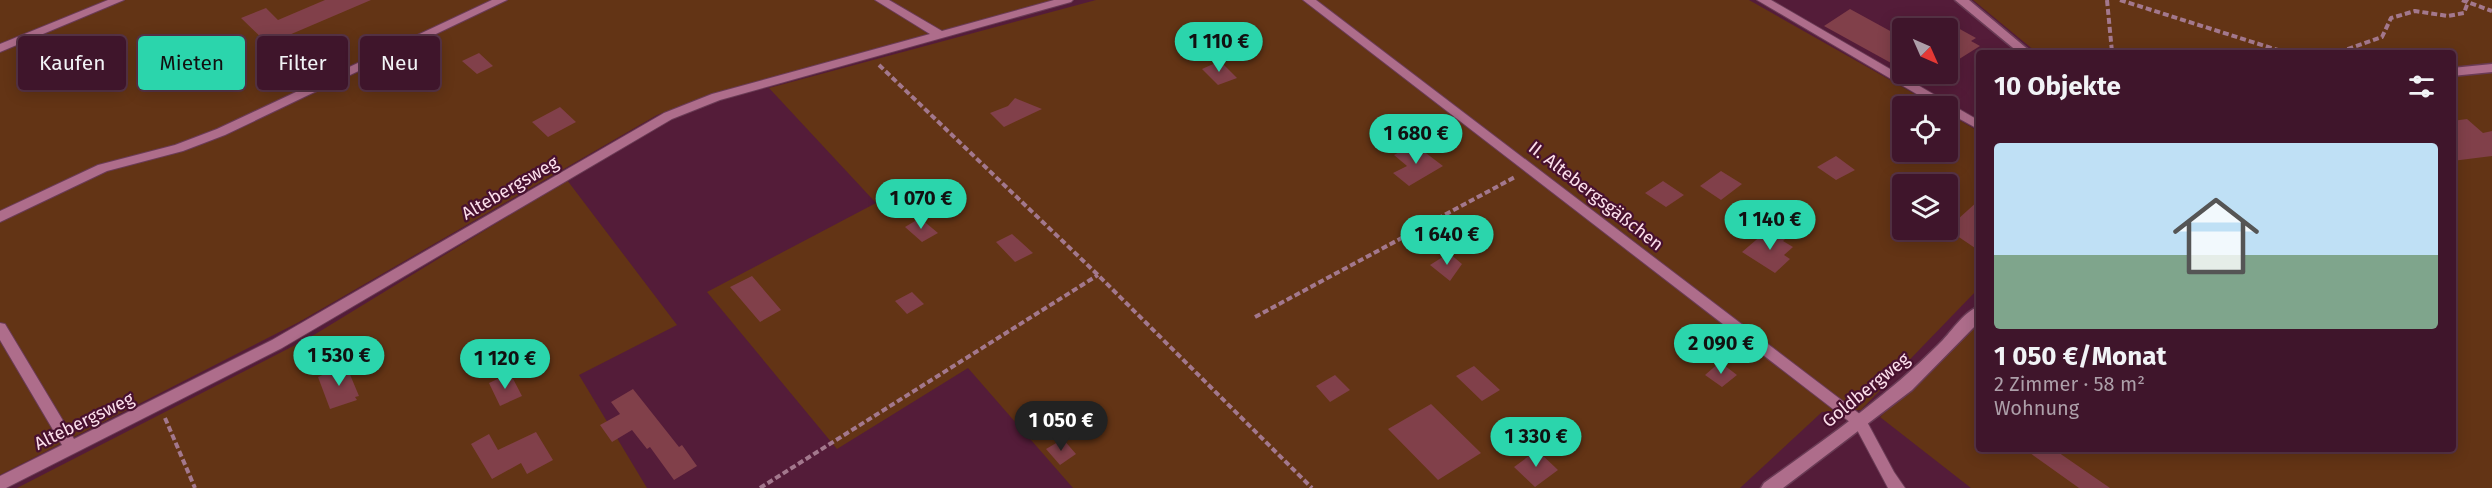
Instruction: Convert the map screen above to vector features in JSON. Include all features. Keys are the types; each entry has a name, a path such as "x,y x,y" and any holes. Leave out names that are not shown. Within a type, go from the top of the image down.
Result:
{"street":[{"path":"1961,0 2023,50"},
{"path":"2456,72 2492,68"},
{"name":"Goldbergweg","path":"1770,488 1860,422 1928,364 1976,315"}],"lane":[{"path":"0,48 118,0"},
{"path":"0,216 103,168 179,148 221,132 501,0"},
{"path":"881,0 942,36"},
{"name":"Altebergsweg","path":"0,483 324,318 668,116 716,97 1067,0"},
{"name":"II. Altebergsgäßchen","path":"1309,0 1532,168 1860,422"},
{"path":"1763,0 1976,123"},
{"path":"0,328 71,447"},
{"path":"1860,422 1888,477 1897,488"}],"path":[{"path":"2107,0 2112,50"},
{"path":"2120,0 2278,50"},
{"path":"2345,50 2382,37 2391,18 2415,11 2448,16 2464,13 2465,1 2492,10"},
{"path":"871,56 1098,275 1312,488"},
{"path":"1255,317 1532,168"},
{"path":"760,488 1098,275"},
{"path":"159,404 195,488"}],"shaded area":[{"path":"0,0 1066,0 712,95 657,115 299,322 0,475"},
{"path":"1096,0 1749,0 1892,81 1892,84 1897,84 1918,96 1892,96 1892,162 1958,162 1958,119 1976,130 1976,291 1861,410 1822,412 1740,488 1073,488 968,368 837,449 707,292 876,203 769,88"},
{"path":"1973,0 2492,0 2492,66 2456,69 2456,50 2034,50"},
{"path":"2492,71 2492,488 1971,488 1880,417 1976,323 1976,452 2456,452 2456,75"},
{"path":"567,180 677,325 579,375 647,488 17,488 309,338"}],"building":[{"path":"325,0 371,0 287,36 260,36 241,18 266,8 278,20"},
{"path":"1850,9 1892,32 1892,63 1824,26"},
{"path":"1958,28 1976,38 1971,41 1980,46 1958,60"},
{"path":"479,53 493,66 477,74 462,61"},
{"path":"1220,61 1237,78 1218,85 1202,69"},
{"path":"1015,98 1042,109 1004,127 990,113 1008,106"},
{"path":"560,107 576,122 548,137 532,122"},
{"path":"2467,119 2483,133 2492,131 2492,156 2456,160 2456,120"},
{"path":"1414,144 1443,166 1409,186 1393,173 1407,166 1394,155"},
{"path":"1836,156 1855,170 1836,180 1817,167"},
{"path":"1721,171 1742,184 1721,200 1700,186"},
{"path":"1663,181 1684,195 1666,207 1645,193"},
{"path":"1976,203 1976,249 1958,236 1958,219"},
{"path":"920,218 938,233 922,242 905,227"},
{"path":"1770,228 1786,238 1783,241 1793,247 1784,255 1790,259 1775,273 1742,252"},
{"path":"1012,234 1033,253 1015,262 996,242"},
{"path":"1449,253 1462,264 1450,281 1430,265"},
{"path":"752,276 781,310 760,322 730,287"},
{"path":"912,292 924,304 907,314 895,301"},
{"path":"1720,362 1737,375 1722,387 1705,375"},
{"path":"346,365 359,396 355,397 357,400 330,409 318,377"},
{"path":"1474,366 1500,390 1482,401 1456,376"},
{"path":"510,373 522,396 500,406 489,383"},
{"path":"1335,375 1350,390 1330,402 1316,386"},
{"path":"633,389 679,447 682,445 697,466 674,480 650,447 647,449 632,430 612,442 600,425 620,414 611,402"},
{"path":"1059,403 1076,422 1059,432 1042,413"},
{"path":"1431,404 1481,453 1438,480 1388,429"},
{"path":"536,432 553,460 527,474 521,463 492,479 471,444 489,434 498,450"},
{"path":"1063,439 1076,454 1060,465 1046,449"},
{"path":"1537,450 1558,470 1535,487 1514,467"},
{"path":"2029,452 2058,452 2110,488 2079,488"}]}
